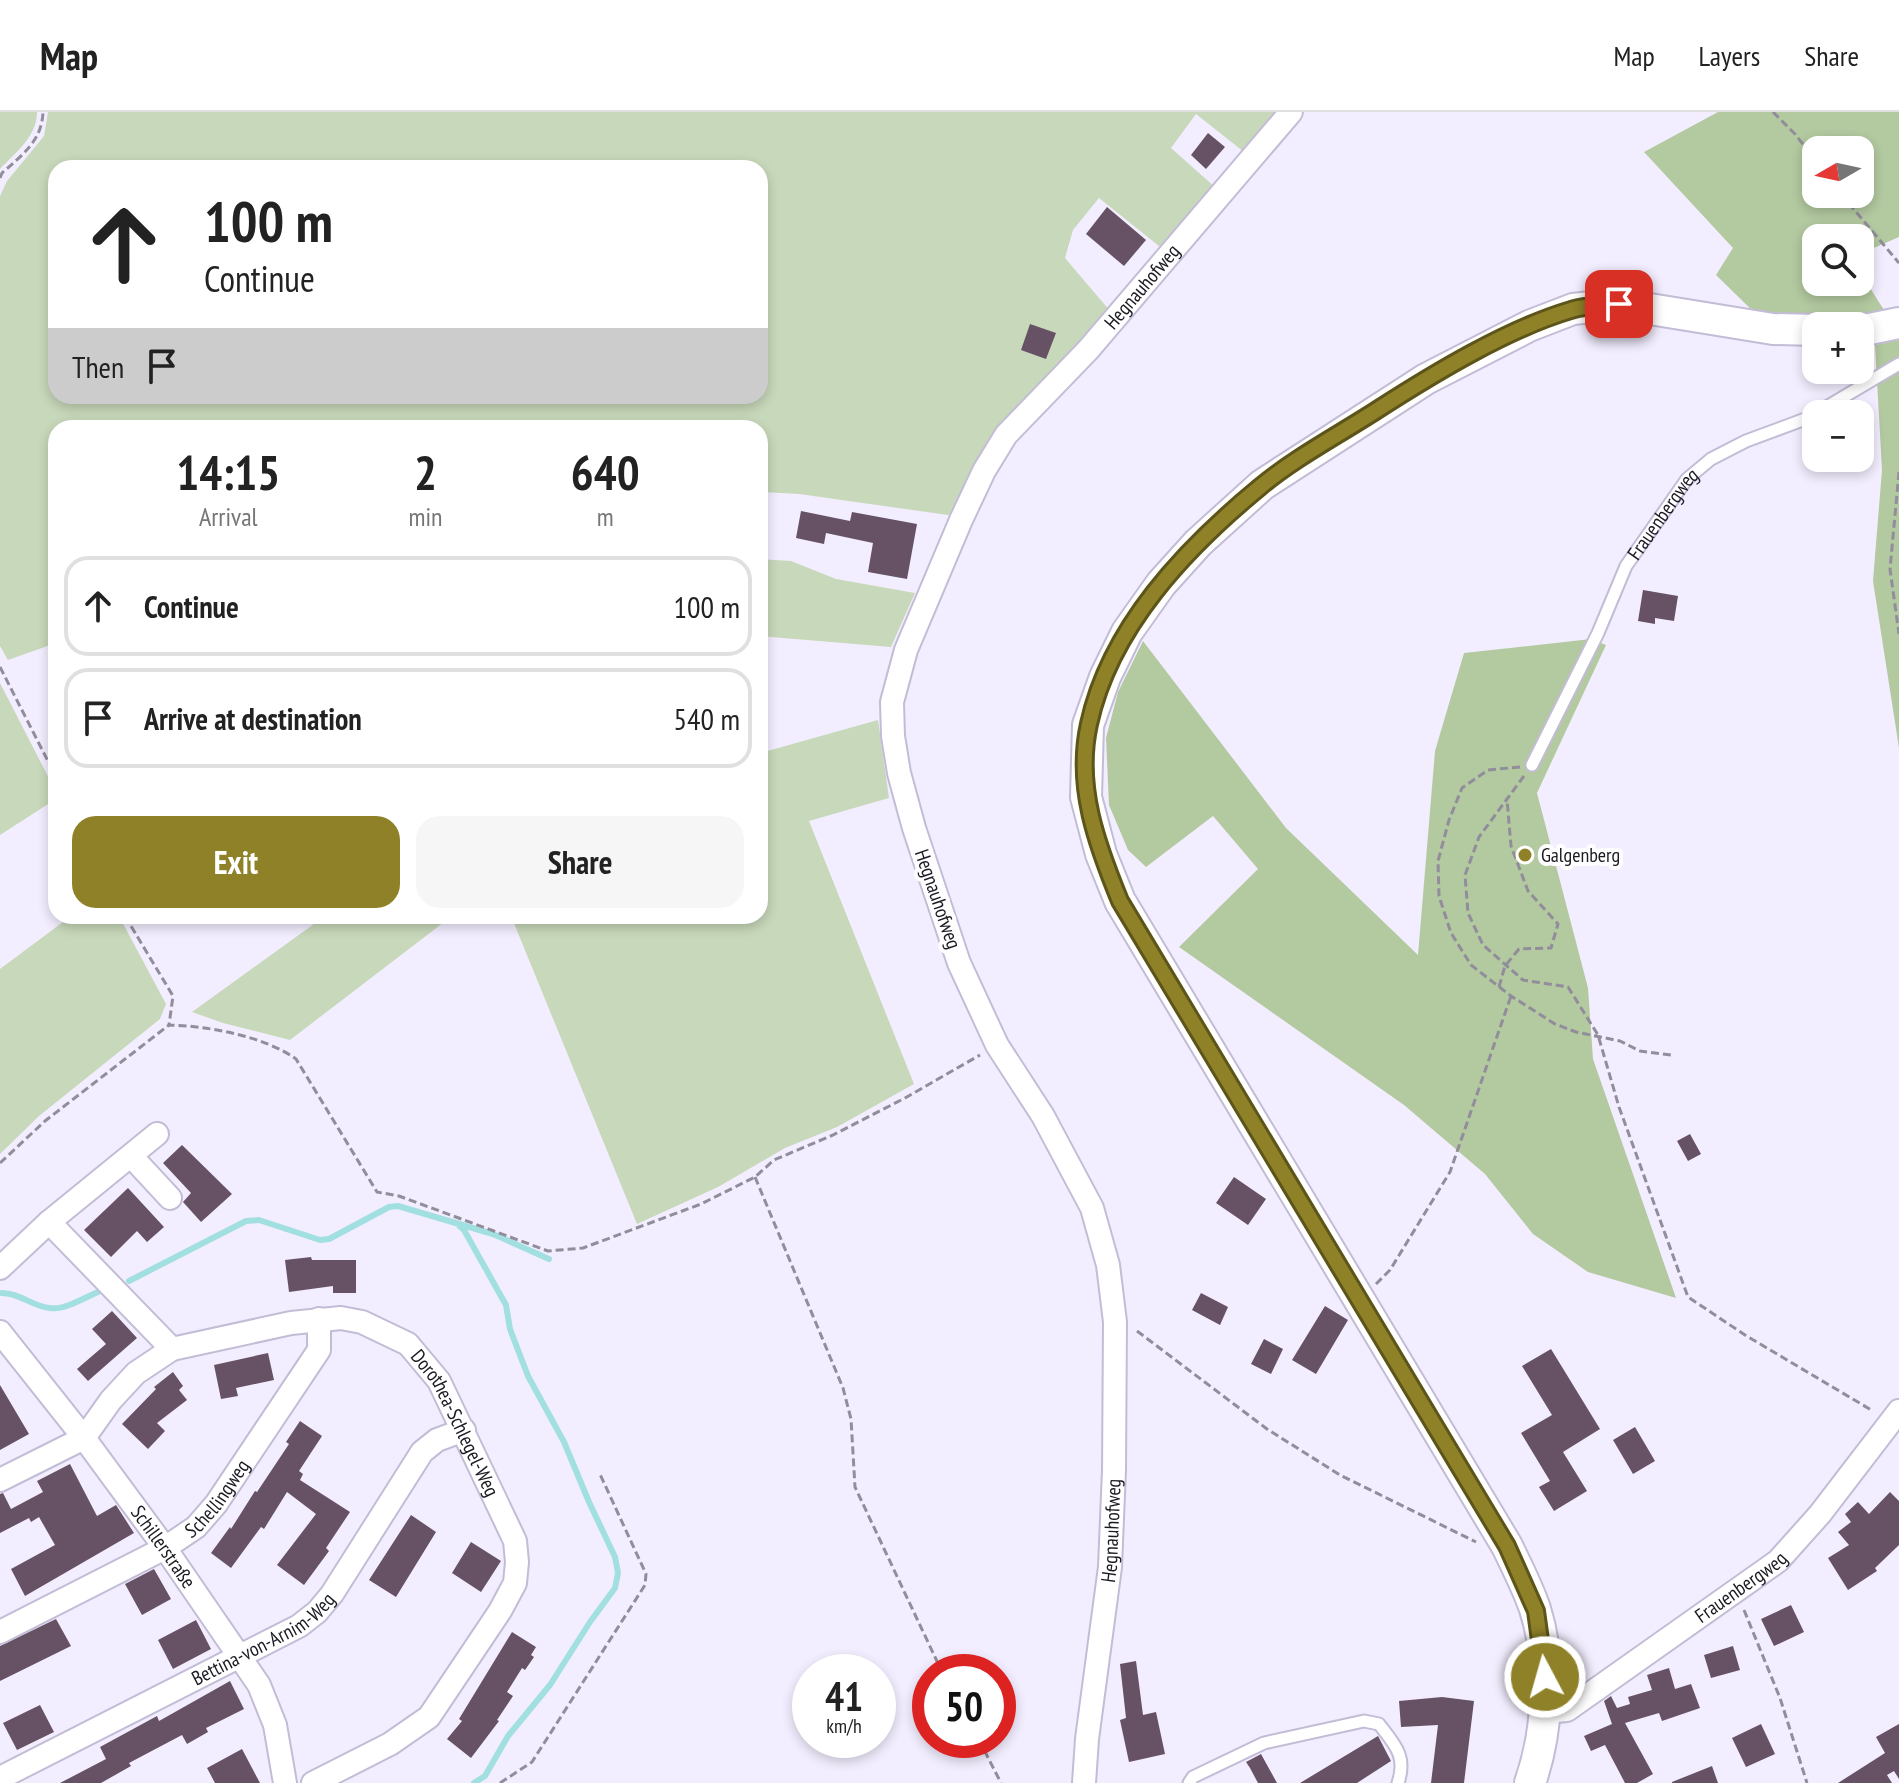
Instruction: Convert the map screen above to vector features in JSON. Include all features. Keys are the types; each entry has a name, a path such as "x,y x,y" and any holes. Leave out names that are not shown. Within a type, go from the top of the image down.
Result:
{"main road":[{"path":"1530,1783 1537,1764 1544,1712 1545,1677 1536,1611 1507,1546 1120,901 1101,854 1086,797 1088,725 1121,643 1161,584 1198,543 1262,485 1426,379 1529,326 1573,309 1619,304 1773,329 1802,330"},
{"path":"1874,328 1899,323"}],"street":[{"name":"Hegnauhofweg","path":"1084,1783 1110,1567 1115,1322 1108,1265 1092,1208 1043,1116 997,1045 959,963 899,773 892,702 906,650 984,471 1006,435 1088,350 1291,112"},
{"path":"0,1268 49,1222 157,1134"},
{"path":"132,1157 170,1198"},
{"path":"0,1480 84,1438 111,1400 136,1373 172,1349 49,1222"},
{"name":"Dorothea-Schlegel-Weg","path":"172,1349 291,1323 341,1318 362,1322 408,1344 439,1381 515,1541 515,1583 500,1611 429,1717 390,1744 313,1783"},
{"name":"Schellingweg","path":"0,1632 165,1548 196,1527 216,1504 319,1350 319,1319"},
{"name":"Schillerstraße","path":"0,1332 84,1438 165,1548 259,1685 275,1725 285,1783"},
{"name":"Frauenbergweg","path":"1544,1712 1567,1710 1778,1561 1820,1514 1895,1416"},
{"name":"Bettina-von-Arnim-Weg","path":"0,1778 299,1626 317,1612 332,1594 422,1452 437,1440 464,1430"}],"lane":[{"name":"Frauenbergweg","path":"1532,765 1598,633 1626,566 1687,479 1711,459 1746,441 1808,418 1899,364"},
{"path":"1189,1783 1193,1777 1264,1743 1364,1721 1379,1724 1397,1748 1404,1767 1398,1783"}],"path":[{"path":"0,178 30,148 43,128 43,112"},
{"path":"1773,112 1802,143"},
{"path":"1853,208 1899,263"},
{"path":"1899,472 1890,569 1899,634"},
{"path":"0,667 48,761"},
{"path":"1532,765 1479,837 1465,875 1468,913 1483,945 1523,980 1568,987 1598,1035 1619,1107 1688,1297 1745,1335 1895,1416"},
{"path":"1532,765 1488,770 1462,788 1438,861 1439,896 1451,933 1471,965 1555,1024 1576,1032 1620,1041 1640,1051 1671,1055"},
{"path":"1499,987 1505,966 1519,949 1551,948 1558,924 1528,891 1511,846 1507,799"},
{"path":"130,924 173,996 169,1025"},
{"path":"1358,1299 1390,1270 1450,1172 1511,996"},
{"path":"0,1163 45,1121 169,1025 195,1025 278,1046 296,1059 377,1192 399,1196 548,1251 583,1248 701,1204 755,1177 774,1160 833,1135 905,1098 997,1045"},
{"path":"755,1177 843,1388 851,1419 855,1487 934,1654"},
{"path":"1115,1322 1131,1327 1267,1429 1340,1475 1481,1544 1507,1546"},
{"path":"500,1783 532,1762 645,1585 646,1574 599,1472"},
{"path":"1737,1592 1780,1698 1807,1783"},
{"path":"988,1758 1001,1783"}],"green space":[{"path":"0,112 37,112 30,137 0,169"},
{"path":"48,112 1283,112 1244,152 1196,114 1171,148 1216,188 1164,250 1099,198 1073,230 1065,258 1111,312 955,516 768,492 768,420 48,420 48,646 8,660 0,646 0,196 7,181 44,136"},
{"path":"1718,112 1899,112 1899,237 1874,248 1874,224 1802,224 1802,296 1874,294 1884,310 1874,313 1802,312 1802,318 1758,316 1716,275 1733,248 1644,152"},
{"path":"1899,340 1899,748 1873,581 1882,470 1875,345"},
{"path":"768,560 791,561 836,579 915,593 891,647 768,637"},
{"path":"1591,639 1606,645 1537,793 1588,988 1593,1059 1676,1298 1588,1272 1533,1234 1485,1174 1404,1105 1179,947 1258,869 1213,816 1146,867 1128,850 1109,805 1106,738 1118,692 1143,641 1286,828 1418,955 1435,751 1464,653"},
{"path":"0,683 48,776 48,804 0,835"},
{"path":"878,720 889,798 809,821 914,1084 837,1127 785,1148 718,1187 637,1224 514,924 768,924 768,751"},
{"path":"60,924 123,924 166,1004 160,1019 39,1116 0,1154 0,969"},
{"path":"314,924 442,924 290,1040 192,1012"}],"building":[{"path":"1208,133 1225,147 1206,169 1191,155"},
{"path":"1107,207 1146,240 1124,266 1086,234"},
{"path":"1030,324 1056,333 1046,359 1021,350"},
{"path":"801,511 850,521 852,512 917,524 907,579 868,572 873,543 826,533 824,544 796,538"},
{"path":"1643,590 1678,596 1674,621 1655,618 1655,624 1638,621"},
{"path":"1690,1134 1701,1154 1688,1161 1677,1141"},
{"path":"182,1145 232,1194 201,1222 183,1202 191,1193 163,1163"},
{"path":"1234,1177 1266,1199 1248,1225 1216,1203"},
{"path":"128,1188 164,1227 147,1242 137,1231 111,1257 84,1230"},
{"path":"311,1257 312,1260 356,1260 356,1293 333,1293 333,1286 289,1292 285,1260"},
{"path":"1201,1293 1228,1307 1220,1325 1192,1310"},
{"path":"1325,1306 1348,1320 1316,1374 1292,1360"},
{"path":"112,1311 137,1338 88,1381 77,1369 106,1344 92,1329"},
{"path":"1264,1339 1283,1349 1271,1374 1251,1364"},
{"path":"1551,1349 1600,1429 1563,1452 1587,1491 1554,1511 1539,1487 1550,1481 1521,1433 1552,1415 1522,1366"},
{"path":"268,1353 274,1380 236,1388 238,1396 221,1399 214,1365"},
{"path":"173,1372 183,1386 179,1390 187,1400 157,1423 165,1431 148,1449 122,1424 156,1389 154,1387"},
{"path":"0,1385 29,1434 0,1450"},
{"path":"300,1421 322,1436 299,1471 303,1474 300,1480 350,1512 326,1548 329,1551 304,1585 277,1565 316,1514 287,1492 264,1529 261,1527 231,1568 211,1553 257,1492 289,1444 286,1442"},
{"path":"1635,1427 1655,1461 1633,1474 1613,1440"},
{"path":"70,1464 97,1516 116,1505 134,1533 25,1596 11,1569 55,1545 39,1517 31,1522 29,1518 0,1533 0,1494 3,1493 11,1509 43,1492 37,1481"},
{"path":"1890,1492 1899,1501 1899,1545 1875,1568 1877,1571 1848,1590 1828,1558 1849,1545 1838,1532 1851,1522 1845,1514 1858,1502 1869,1514"},
{"path":"411,1515 436,1532 396,1597 369,1580"},
{"path":"471,1542 501,1561 481,1592 452,1573"},
{"path":"154,1569 171,1599 142,1615 125,1584"},
{"path":"1791,1605 1804,1632 1774,1646 1761,1619"},
{"path":"56,1619 71,1646 0,1681 0,1646"},
{"path":"196,1620 211,1649 173,1669 158,1640"},
{"path":"512,1632 536,1647 531,1655 534,1657 525,1670 522,1668 507,1692 513,1696 499,1721 471,1758 447,1739 462,1721 459,1719"},
{"path":"1733,1646 1740,1670 1711,1678 1704,1655"},
{"path":"1136,1661 1143,1715 1156,1712 1165,1754 1129,1762 1120,1720 1126,1718 1120,1664"},
{"path":"1669,1668 1675,1689 1691,1684 1700,1708 1662,1721 1659,1713 1625,1723 1653,1774 1637,1783 1625,1783 1605,1745 1591,1751 1584,1736 1612,1724 1604,1701 1611,1696 1617,1708 1630,1704 1628,1697 1652,1690 1647,1675"},
{"path":"230,1681 244,1709 206,1728 208,1732 187,1744 182,1735 129,1763 131,1766 101,1783 60,1783 106,1759 100,1747 157,1716 159,1721"},
{"path":"1442,1697 1474,1701 1464,1783 1431,1783 1438,1725 1401,1727 1399,1701"},
{"path":"40,1705 54,1732 17,1750 3,1723"},
{"path":"1761,1724 1775,1754 1746,1767 1732,1738"},
{"path":"1899,1724 1899,1779 1894,1771 1887,1775 1892,1783 1838,1783 1885,1753 1876,1737"},
{"path":"1378,1736 1391,1761 1357,1783 1300,1783"},
{"path":"242,1749 260,1783 215,1783 207,1768"},
{"path":"1261,1754 1277,1783 1258,1783 1246,1762"},
{"path":"1712,1766 1718,1783 1672,1783 1672,1782"}],"waterway":[{"path":"129,1281 246,1221 259,1220 320,1240 329,1239 389,1207 398,1206 493,1234 549,1259"},
{"path":"456,1223 464,1230 506,1305 510,1329 528,1376 564,1442 615,1557 618,1573 615,1588 550,1685 508,1736 485,1776 474,1783"},
{"path":"2,1293 56,1308 98,1292"}],"place":[{"name":"Galgenberg","path":"1525,855"}],"route":[{"path":"1545,1677 1536,1611 1507,1546 1120,901 1101,854 1086,797 1086,758 1088,725 1105,677 1127,632 1161,584 1198,543 1262,485 1426,379 1529,326 1573,309 1619,304"}]}
